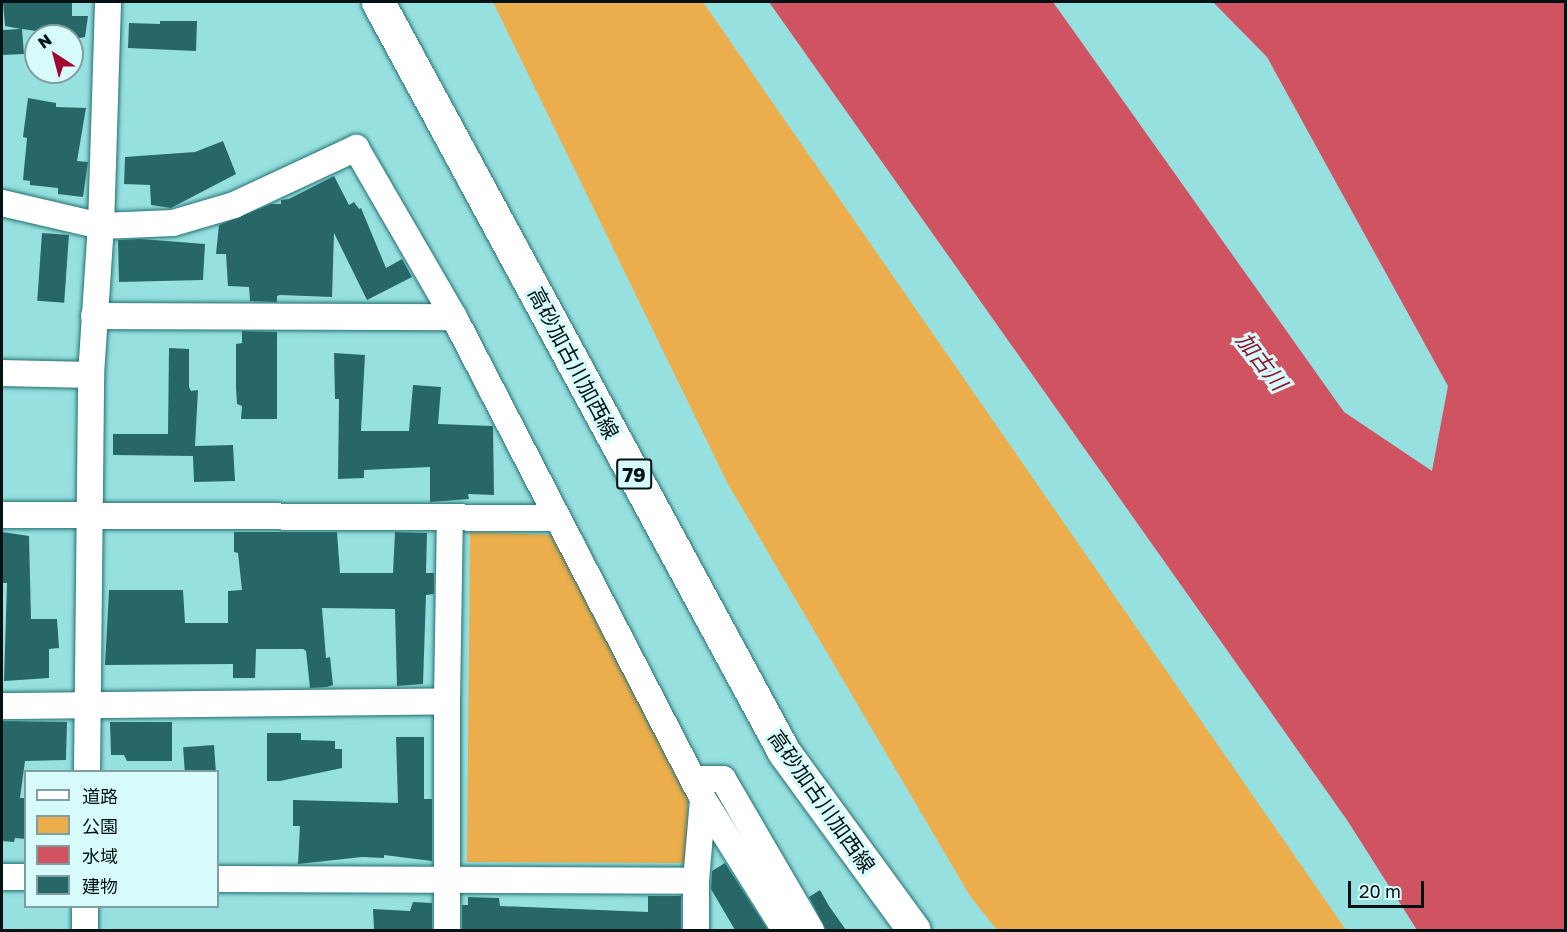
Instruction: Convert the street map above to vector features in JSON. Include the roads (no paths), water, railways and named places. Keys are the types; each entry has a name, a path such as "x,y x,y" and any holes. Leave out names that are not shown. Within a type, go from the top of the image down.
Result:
{"main road":[{"name":"高砂加古川加西線","path":"378,2 784,752 914,930"}],"street":[{"path":"87,770 91,375 101,226 108,2"},
{"path":"2,203 101,226 173,223 234,205 356,148 454,317 698,789 785,930"},
{"path":"94,316 454,317"},
{"path":"2,373 91,375"},
{"path":"2,515 557,518"},
{"path":"447,930 450,517"},
{"path":"2,706 447,701"},
{"path":"698,789 723,779 811,930"},
{"path":"696,930 698,789"},
{"path":"2,877 24,878"},
{"path":"219,879 696,881"},
{"path":"85,908 85,930"}],"water":[{"name":"加古川","path":"769,2 1053,2 1344,412 1432,471 1448,386 1267,57 1213,2 1565,2 1565,930 1417,930 1347,820"}]}
